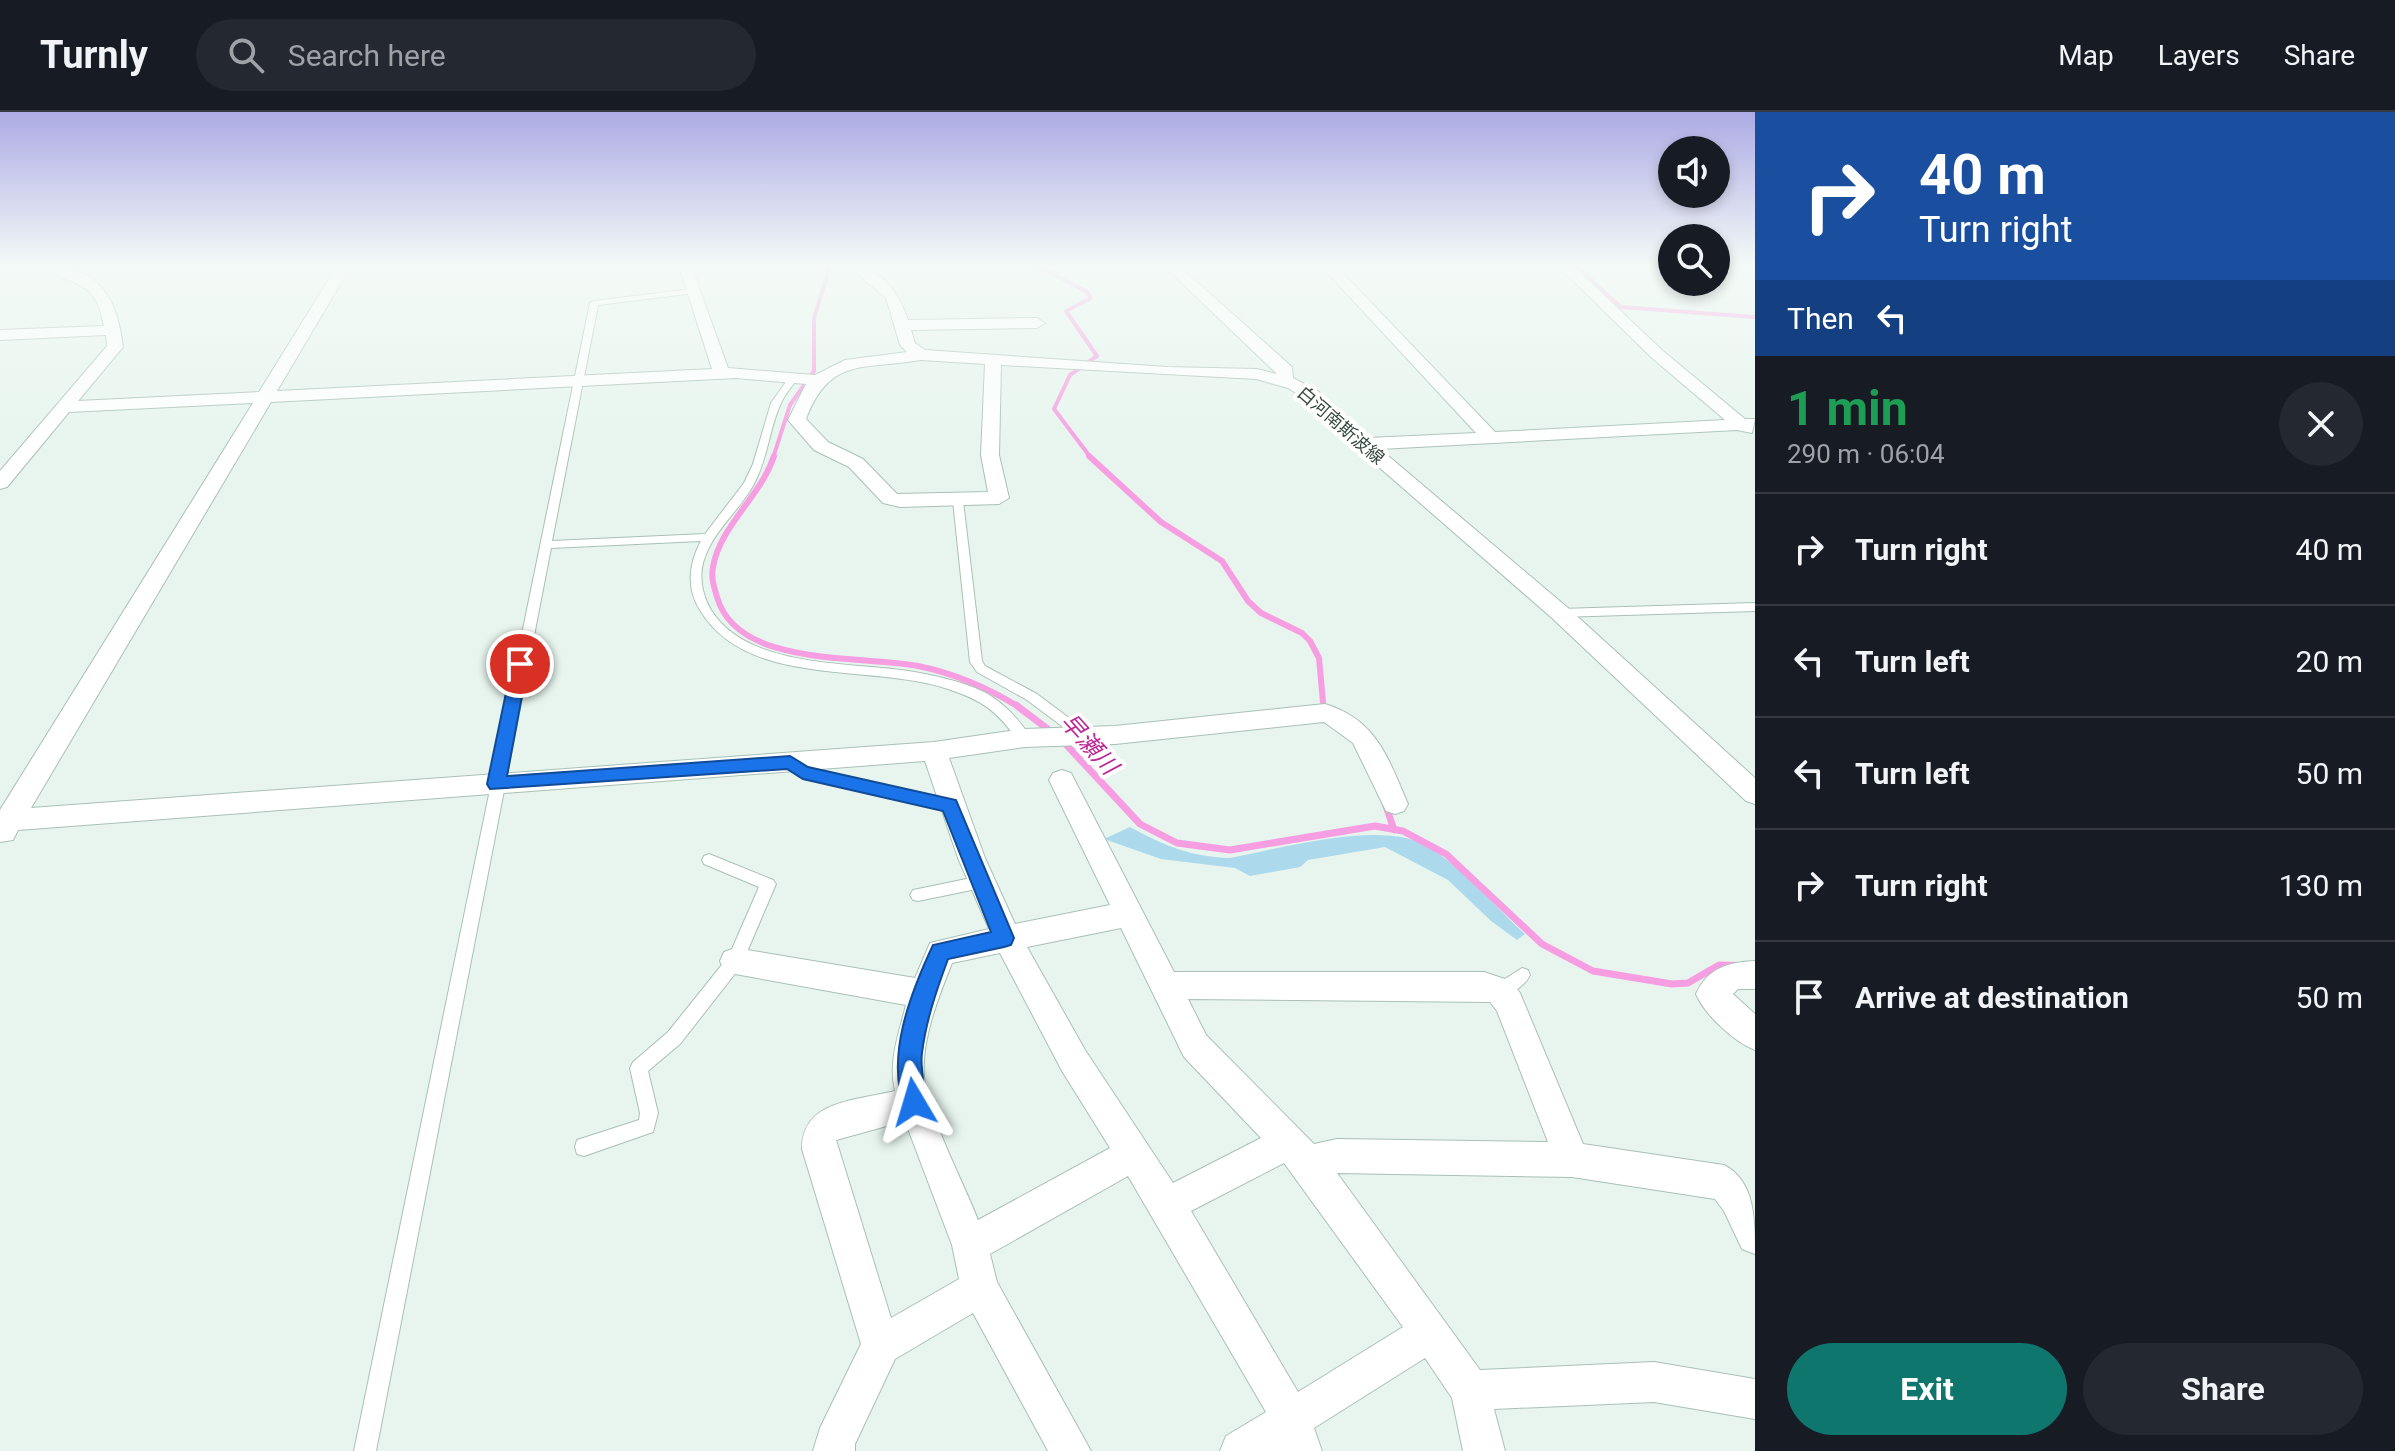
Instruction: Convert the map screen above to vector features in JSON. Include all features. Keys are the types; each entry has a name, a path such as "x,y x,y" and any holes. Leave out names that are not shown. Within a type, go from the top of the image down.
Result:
{"street":[{"path":"3,826 306,328"},
{"path":"705,328 722,375"},
{"path":"904,328 908,345 921,355"},
{"path":"1239,328 1286,371 1284,379"},
{"path":"1387,328 1493,440"},
{"path":"1630,328 1750,429"},
{"path":"0,335 112,330 115,347 0,483"},
{"name":"白河南斯波線","path":"807,379 851,361 921,355 1257,374 1284,379 1313,396 1363,444 1560,613 1755,794"},
{"path":"66,407 722,375 807,379 797,420 821,446 856,463 890,499 994,500 1000,493 990,455 993,360"},
{"path":"1363,444 1750,429"},
{"path":"3,826 934,751 1032,737 1078,736 1325,713 1336,715 1367,741 1395,804"},
{"path":"934,751 950,805 1004,938 1133,1154 1168,1204 1296,1435"},
{"path":"1062,780 1195,1046 1297,1153 1430,1332 1470,1390 1484,1451"},
{"path":"1070,1451 980,1288 970,1245 914,1102 908,1076 924,994 941,952 1131,913"},
{"path":"735,961 924,994"},
{"path":"1755,975 1731,976 1711,994 1755,1035"},
{"path":"1165,989 1177,985 1484,986 1511,983 1509,1003 1572,1160"},
{"path":"881,1345 819,1149 819,1132 830,1124 914,1102"},
{"path":"1168,1204 1297,1153 1572,1160 1724,1183 1737,1198 1755,1236"},
{"path":"970,1245 1133,1154"},
{"path":"834,1451 834,1442 881,1345 980,1288"},
{"path":"1241,1451 1296,1435 1430,1332"},
{"path":"1470,1390 1654,1382 1755,1399"}],"lane":[{"path":"365,1451 576,381 589,328"},
{"path":"807,379 776,403 758,466 748,486 703,545 695,582 708,617 730,638 786,660 900,672 945,683 1000,709 1032,737"},
{"path":"958,501 976,662 981,669 1032,697 1078,736"},
{"path":"544,545 711,537"},
{"path":"1560,613 1755,607"},
{"path":"790,762 803,772 950,805"},
{"path":"584,1147 647,1126 649,1113 639,1068 674,1038 735,961 768,884 709,860"},
{"path":"918,895 981,882"}],"shaded area":[{"path":"1130,827 1178,849 1229,858 1360,835 1410,839 1429,847 1455,866 1525,934 1517,940 1491,921 1448,880 1385,847 1308,860 1300,867 1250,876 1235,868 1161,859 1104,839"}],"waterway":[{"name":"早瀬川","path":"773,458 790,405 814,371 814,328"},
{"path":"1078,328 1097,356 1070,375 1054,409 1091,457"},
{"name":"早瀬川","path":"774,456 768,471 717,552 713,579 717,597 729,620 749,636 774,647 804,654 931,669 970,682 1018,706"},
{"path":"1091,457 1161,522 1222,561 1248,601 1261,613 1302,633 1310,641 1319,658 1323,702"},
{"name":"早瀬川","path":"1018,706 1061,739 1140,824 1177,843 1230,850 1375,826 1394,829"},
{"path":"1386,806 1394,829"},
{"name":"早瀬川","path":"1394,829 1403,831 1446,854 1542,944 1593,971 1672,984 1688,983 1719,965 1755,966"}],"route":[{"path":"520,664 496,784 790,762 803,772 950,805 1004,938 941,952 924,994 910,1052 908,1076 914,1102"}]}
